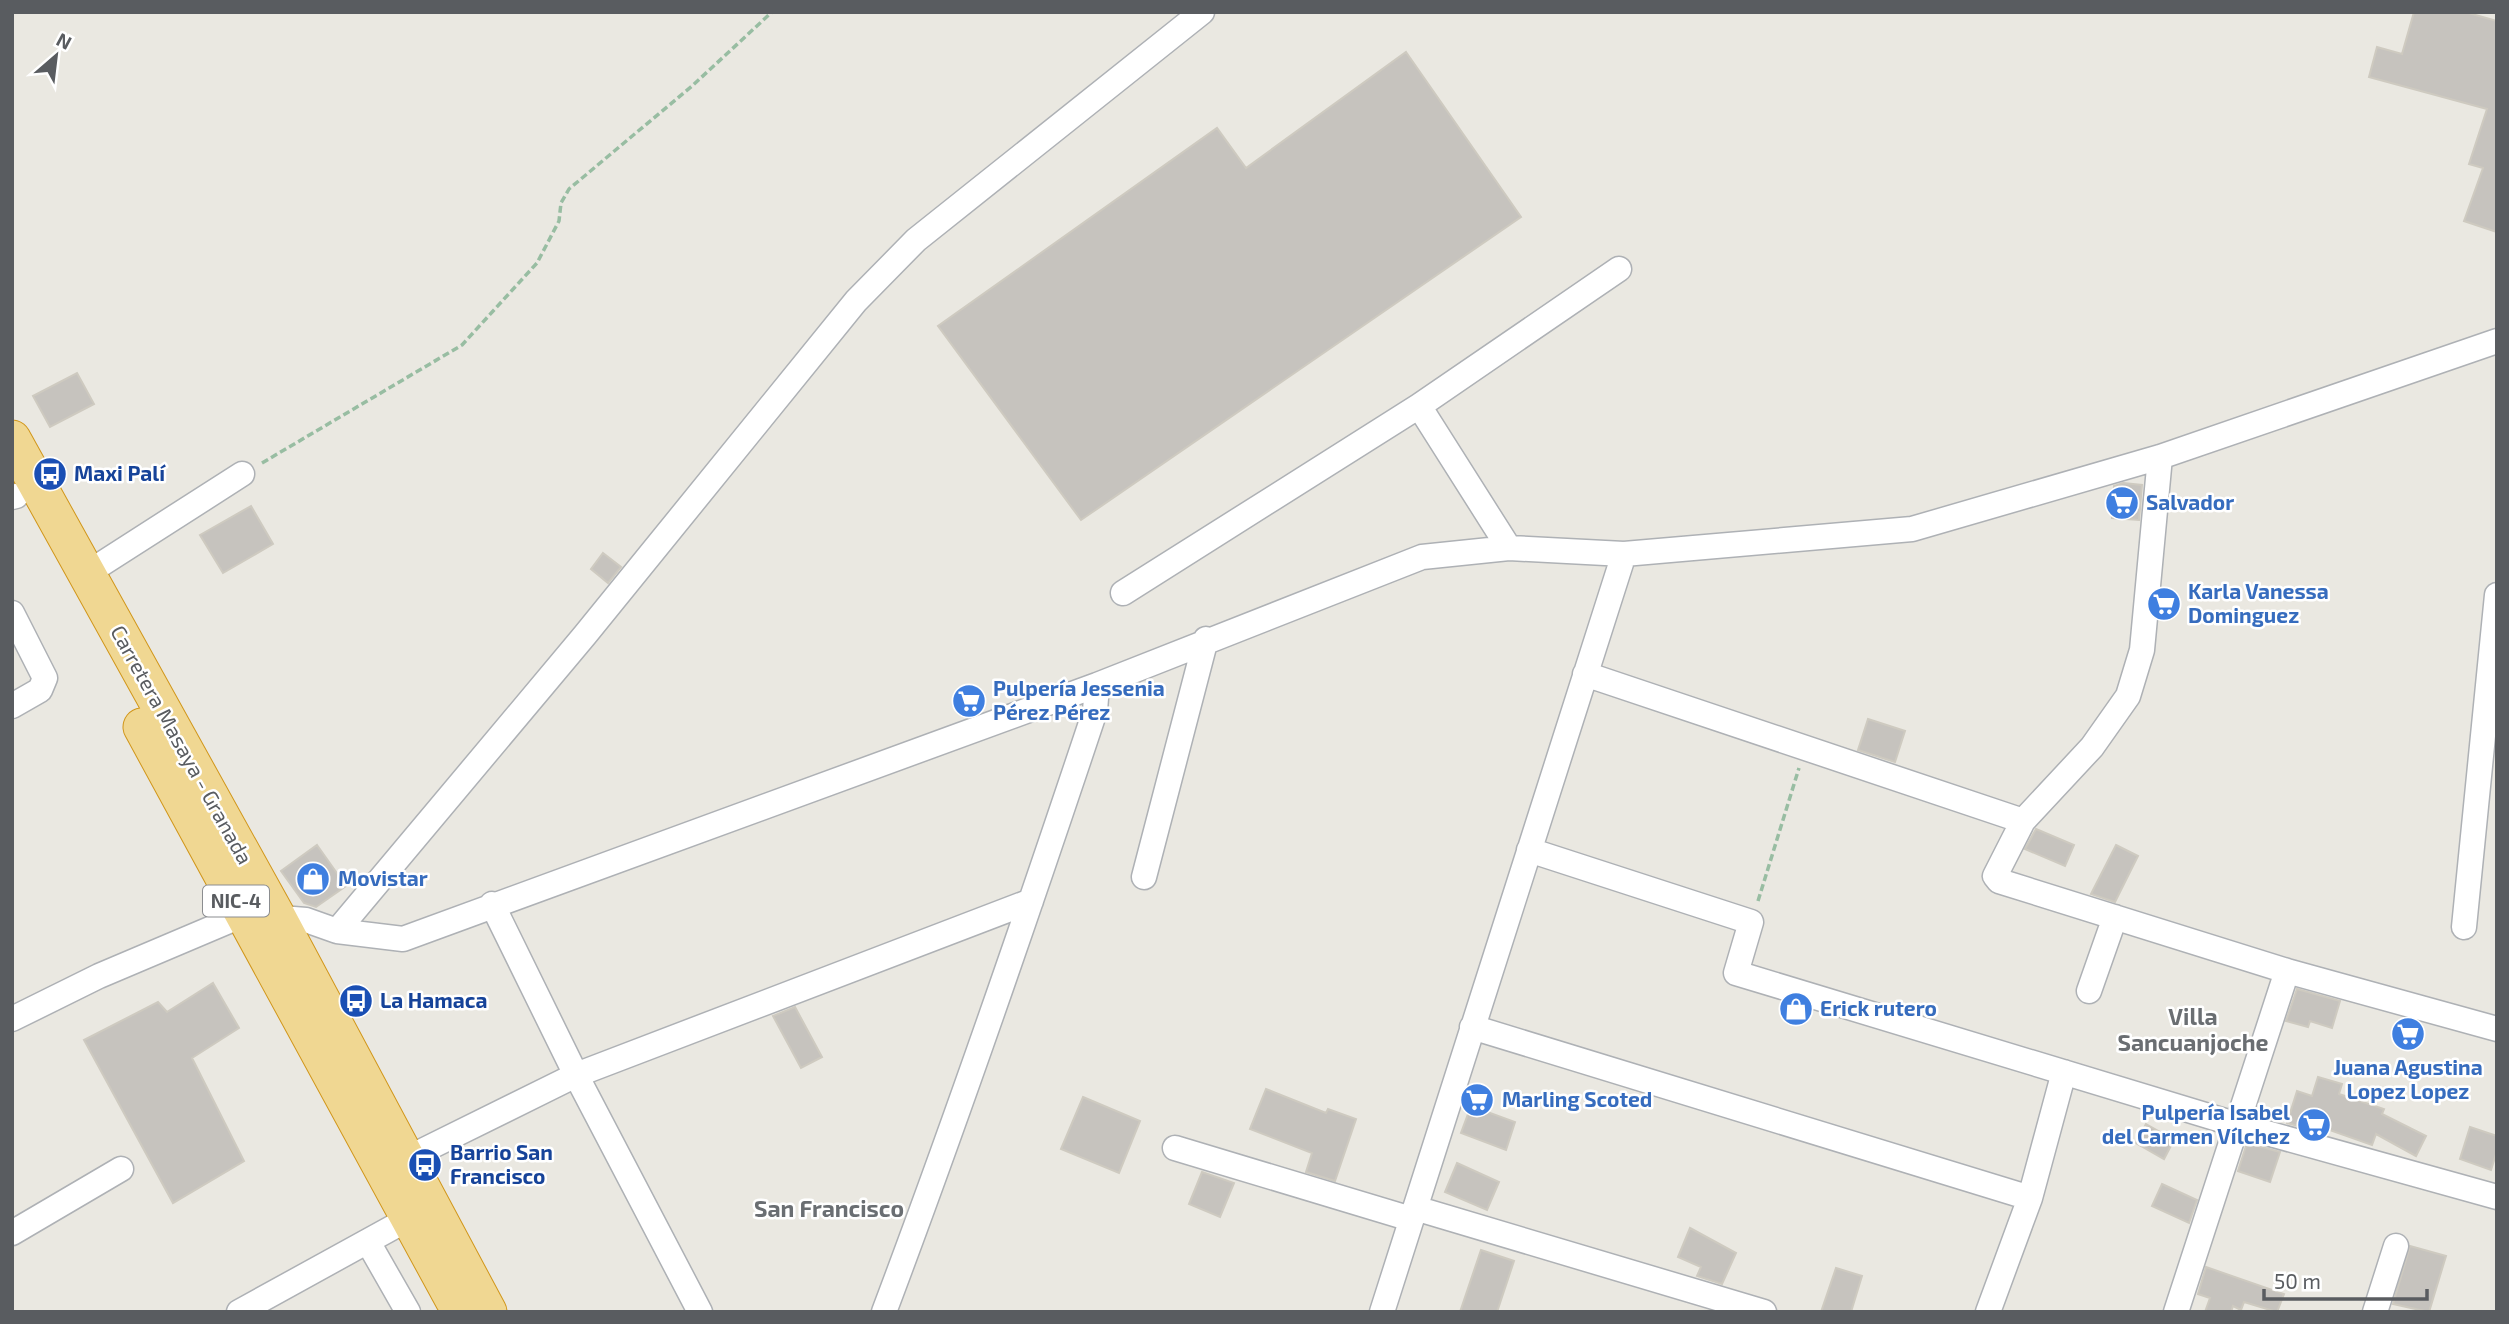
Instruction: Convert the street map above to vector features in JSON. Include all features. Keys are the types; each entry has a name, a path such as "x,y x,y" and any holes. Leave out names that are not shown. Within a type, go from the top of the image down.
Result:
{"highway":[{"name":"Carretera Masaya - Granada","path":"12,439 86,574 260,916 408,1219 460,1312"},
{"name":"Carretera Masaya - Granada","path":"13,494 406,1159 488,1312"}],"street":[{"path":"337,931 585,635 856,301 916,240 1202,12"},
{"path":"1123,593 1419,406 1619,269"},
{"path":"12,1019 99,976 260,916 306,920 337,931 403,939 492,904 1097,685 1206,639 1422,557 1509,548 1624,554 1912,529 2160,457 2497,341"},
{"path":"1419,406 1509,548"},
{"path":"2160,457 2142,650 2128,696 2092,747 2023,821 1995,876 1999,881 2287,971 2497,1029"},
{"path":"86,574 242,474"},
{"path":"1382,1312 1624,554"},
{"path":"2464,927 2497,595"},
{"path":"12,613 45,678 40,690 12,706"},
{"path":"1144,877 1206,639"},
{"path":"1585,674 2023,821"},
{"path":"884,1312 958,1116 1095,711 1097,685"},
{"path":"1529,850 1751,922 1736,973 2238,1125 2497,1197"},
{"path":"406,1159 576,1075 1031,901"},
{"path":"492,904 576,1075 700,1312"},
{"path":"2089,991 2115,917"},
{"path":"2176,1312 2287,971"},
{"path":"1472,1027 2030,1198"},
{"path":"1988,1312 2030,1198 2064,1072"},
{"path":"1175,1148 1764,1312"},
{"path":"12,1233 121,1169"},
{"path":"239,1312 408,1219"},
{"path":"368,1242 408,1312"},
{"path":"2375,1312 2396,1246"}],"path":[{"path":"242,474 462,345 537,262 559,221 561,203 569,189 713,68 772,12"},
{"path":"1751,922 1805,749"}],"building":[{"path":"2414,12 2465,12 2497,21 2497,232 2464,221 2483,168 2469,164 2487,109 2369,77 2377,47 2402,54"},
{"path":"1406,52 1521,217 1081,520 938,326 1217,128 1246,168"},
{"path":"77,373 94,404 50,427 33,396"},
{"path":"2123,483 2142,485 2139,520 2112,518 2114,486"},
{"path":"251,506 273,544 223,573 200,535"},
{"path":"603,553 621,567 608,583 591,569"},
{"path":"1868,719 1905,731 1895,762 1858,750"},
{"path":"2036,829 2074,845 2065,866 2025,849"},
{"name":"Movistar","path":"317,845 346,886 316,907 304,903 281,871"},
{"path":"2116,845 2138,856 2115,902 2091,894"},
{"path":"213,983 239,1028 192,1058 244,1161 173,1203 84,1040 158,1002 167,1012"},
{"path":"2297,989 2340,1001 2332,1028 2310,1021 2308,1027 2286,1021"},
{"path":"795,1007 822,1057 801,1068 773,1016"},
{"path":"2318,1077 2342,1084 2339,1094 2384,1109 2382,1114 2426,1136 2416,1156 2376,1134 2372,1145 2327,1129 2326,1134 2287,1123 2297,1091 2312,1096"},
{"path":"1266,1089 1326,1113 1328,1109 1356,1119 1335,1181 1306,1172 1312,1153 1250,1129"},
{"path":"1083,1097 1140,1121 1119,1173 1061,1149"},
{"path":"1471,1106 1515,1122 1506,1150 1461,1133"},
{"path":"2146,1124 2174,1140 2164,1159 2136,1143"},
{"path":"2470,1127 2497,1136 2497,1151 2491,1170 2460,1159"},
{"path":"2247,1143 2280,1152 2270,1182 2238,1171"},
{"path":"1457,1163 1499,1182 1487,1210 1445,1192"},
{"path":"1202,1172 1234,1183 1220,1217 1189,1204"},
{"path":"2162,1184 2197,1200 2189,1223 2152,1206"},
{"path":"1690,1228 1736,1253 1722,1284 1697,1276 1701,1267 1678,1257"},
{"path":"2410,1246 2446,1256 2429,1312 2393,1304"},
{"path":"1481,1250 1514,1261 1497,1312 1460,1312"},
{"path":"2206,1267 2284,1294 2277,1312 2244,1302 2241,1310 2233,1306 2231,1312 2205,1312 2210,1298 2198,1294"},
{"path":"1836,1268 1862,1276 1851,1312 1821,1312"}],"place":[{"name":"Maxi Palí","path":"50,474"},
{"name":"Salvador","path":"2122,503"},
{"name":"Karla Vanessa Dominguez","path":"2164,604"},
{"name":"Pulpería Jessenia Pérez Pérez","path":"969,701"},
{"name":"Movistar","path":"313,879"},
{"name":"La Hamaca","path":"356,1001"},
{"name":"Erick rutero","path":"1796,1009"},
{"name":"Juana Agustina Lopez Lopez","path":"2408,1034"},
{"name":"Marling Scoted","path":"1477,1100"},
{"name":"Pulpería Isabel del Carmen Vílchez","path":"2314,1125"},
{"name":"Barrio San Francisco","path":"425,1165"}],"district":[{"name":"Villa Sancuanjoche","path":"2193,1030"},
{"name":"San Francisco","path":"829,1209"}]}
